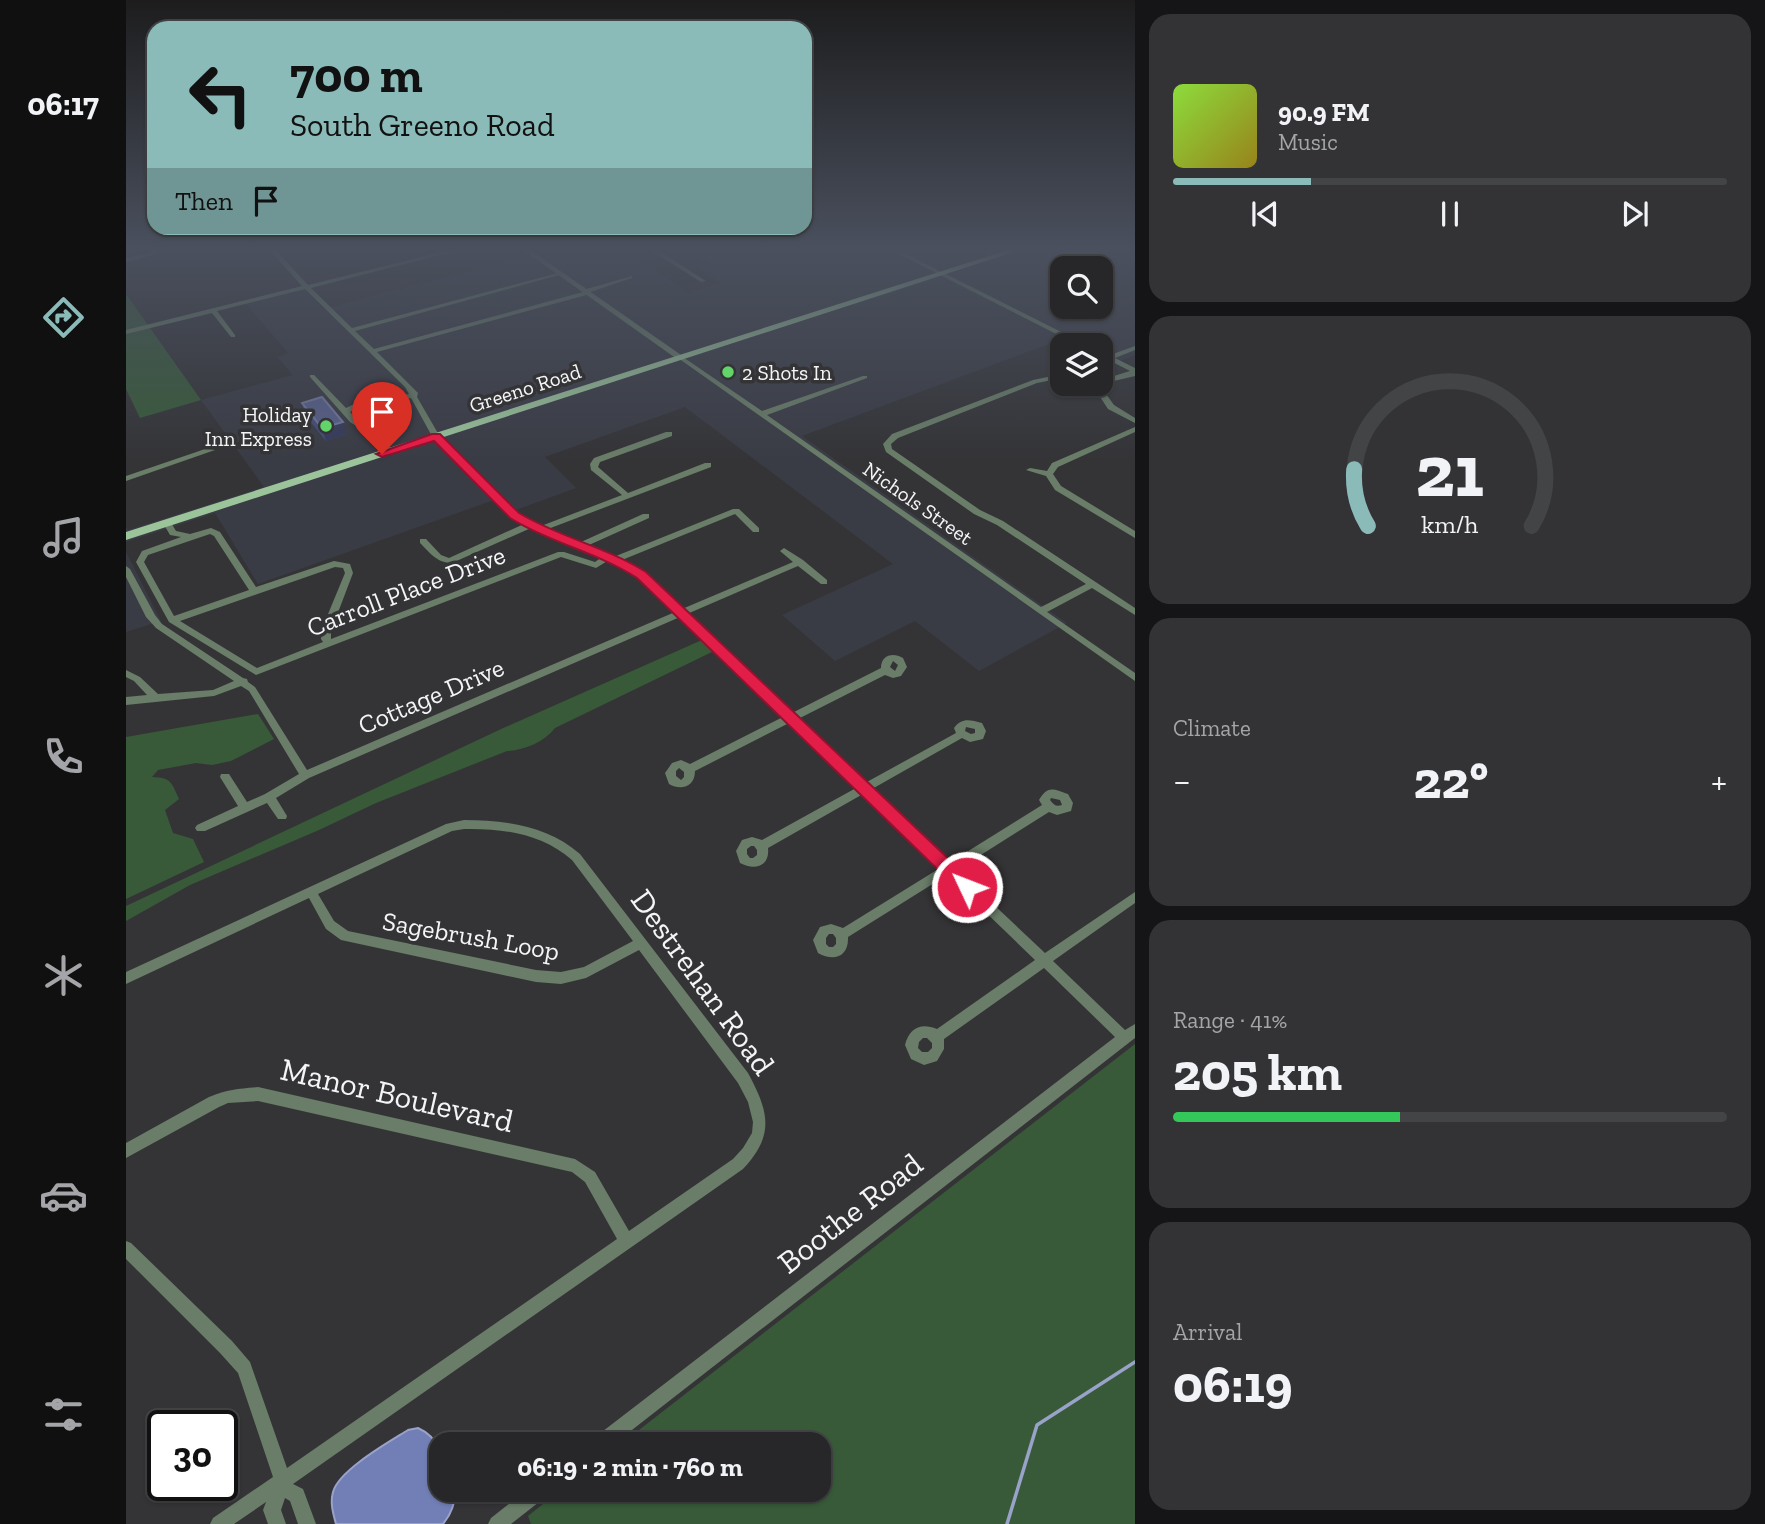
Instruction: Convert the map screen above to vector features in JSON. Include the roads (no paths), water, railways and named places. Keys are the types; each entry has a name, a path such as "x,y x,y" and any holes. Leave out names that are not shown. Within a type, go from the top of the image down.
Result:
{"main road":[{"name":"Greeno Road","path":"126,537 170,528 436,436 802,318"}],"street":[{"path":"126,332 181,318"},
{"path":"219,318 233,336"},
{"path":"340,318 415,396 423,417 436,436 515,516 530,525 613,557 641,575 1044,960 1130,1034"},
{"path":"352,330 396,318"},
{"path":"373,351 492,318"},
{"path":"624,318 680,357"},
{"path":"1031,318 1060,333"},
{"path":"1113,356 1135,348"},
{"name":"Nichols Street","path":"680,357 1135,678"},
{"path":"1113,360 1135,370 1133,374 1113,378"},
{"path":"312,376 385,453"},
{"path":"762,414 865,377"},
{"path":"1050,377 895,436 887,444 896,457 977,512 1000,523 1135,611"},
{"path":"345,412 369,399 415,396"},
{"path":"1103,396 1111,407 1135,421"},
{"path":"1049,474 1055,465 1135,429"},
{"path":"626,495 594,468 594,464 597,460 669,434"},
{"path":"126,479 211,450"},
{"path":"541,529 708,465"},
{"path":"1030,470 1049,474 1058,488 1135,534"},
{"path":"613,557 736,511 756,530"},
{"path":"582,545 646,516"},
{"path":"423,541 438,557 449,561 530,525"},
{"path":"168,545 170,528 190,537"},
{"path":"254,592 217,534 206,532 190,537 145,553 139,559 172,620 254,592 334,564 347,566 349,573 326,631 329,644"},
{"path":"784,551 824,582"},
{"name":"Carroll Place Drive","path":"172,620 256,672 561,554 596,565 613,557"},
{"name":"Cottage Drive","path":"201,828 269,797 305,775 800,562"},
{"path":"126,569 150,617 159,626 244,681 257,694 305,775"},
{"path":"1041,611 1093,584"},
{"path":"689,769 886,670"},
{"path":"126,673 137,679 156,698"},
{"path":"126,701 214,693 244,681"},
{"path":"761,846 962,734"},
{"path":"225,777 245,808"},
{"path":"269,797 282,816"},
{"path":"842,935 1048,807"},
{"name":"Destrehan Road","path":"126,978 450,827 473,824 536,834 563,845 576,857 639,944 743,1078 756,1100 760,1128 749,1154 738,1164 281,1484 219,1524"},
{"name":"Sagebrush Loop","path":"311,892 330,925 345,936 537,976 574,976 639,944"},
{"path":"935,1038 1135,897"},
{"name":"Boothe Road","path":"616,1432 1130,1034"},
{"name":"Manor Boulevard","path":"126,1151 214,1102 228,1096 258,1094 575,1166 590,1177 626,1241"},
{"path":"126,1248 244,1368 281,1484 272,1510 277,1524"},
{"path":"281,1484 297,1495 307,1524"},
{"path":"497,1524 525,1502"}],"water":[{"path":"418,1428 429,1435 429,1502 453,1502 443,1524 336,1524 332,1496 337,1484 354,1466 408,1430"}],"waterway":[{"path":"1007,1524 1037,1425 1135,1362"}],"place":[{"name":"2 Shots In","path":"728,372"},
{"name":"Holiday Inn Express","path":"326,426"}]}
